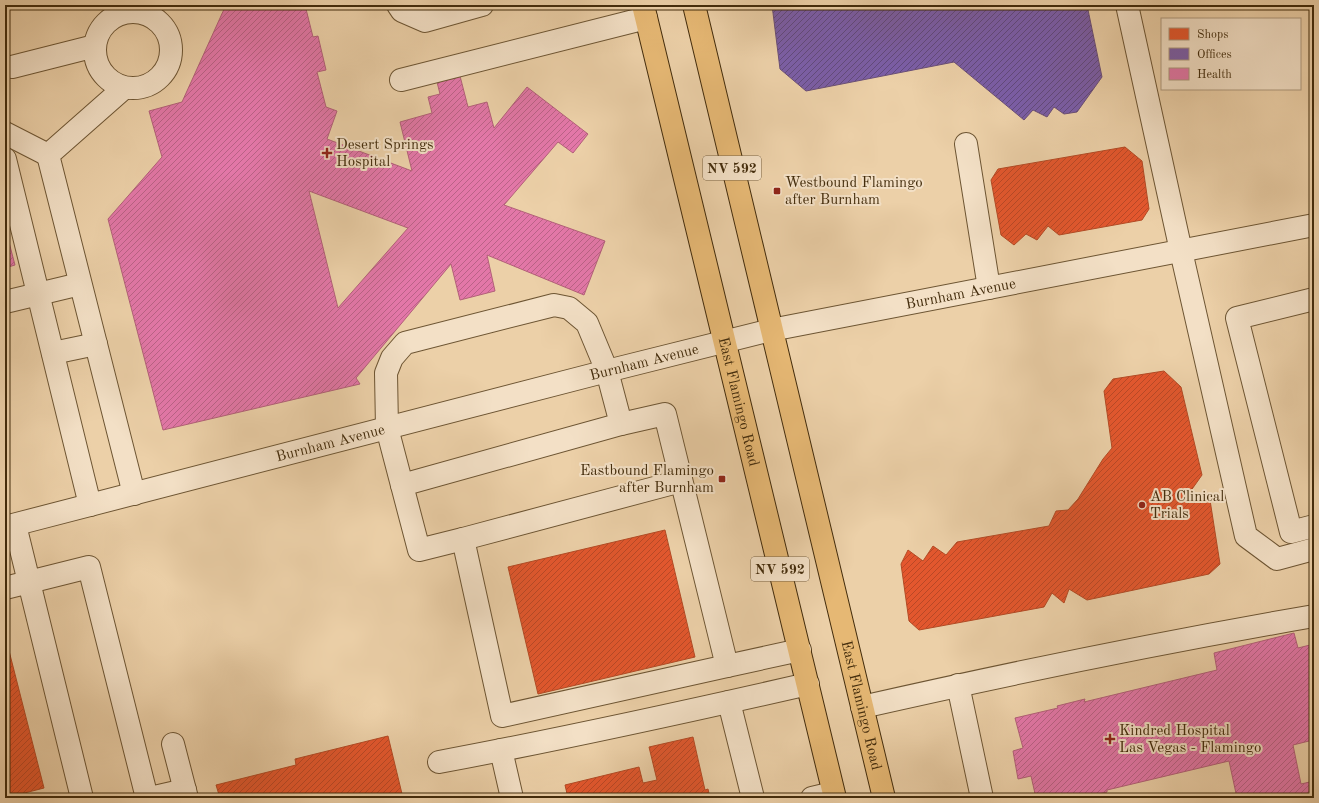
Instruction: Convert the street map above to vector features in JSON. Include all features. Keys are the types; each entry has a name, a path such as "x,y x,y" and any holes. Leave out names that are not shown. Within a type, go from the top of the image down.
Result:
{"main road":[{"name":"East Flamingo Road","path":"694,5 884,798"},
{"name":"East Flamingo Road","path":"645,11 834,795"}],"street":[{"path":"398,5 402,11 425,21 482,5"},
{"path":"1127,5 1246,536 1277,558 1314,549"},
{"path":"401,80 645,11"},
{"path":"132,12 143,13 153,17 162,24 171,44 172,54 169,65 155,82 145,87 135,89 124,88 114,84 99,68 95,46 98,36 111,18 132,12"},
{"path":"12,67 95,46"},
{"path":"48,155 124,88"},
{"path":"5,133 48,155 134,494"},
{"path":"966,144 989,288"},
{"path":"5,159 90,505"},
{"name":"Burnham Avenue","path":"10,526 771,330 1314,225"},
{"path":"5,302 80,284"},
{"path":"1314,299 1237,318 1291,532 1314,526"},
{"path":"621,424 607,371 588,323 569,308 554,305 405,342 392,358 386,373 388,428 419,550 681,481"},
{"path":"53,353 96,344"},
{"path":"402,485 621,424 665,414 727,666"},
{"path":"10,526 28,582 82,798"},
{"path":"463,539 502,716 800,650"},
{"path":"5,588 89,567 148,798 186,794 173,744"},
{"path":"862,708 958,685 1220,632 1314,616"},
{"path":"439,762 729,702 808,684"},
{"path":"958,685 982,798"},
{"path":"729,702 752,798"},
{"path":"501,750 512,798"},
{"path":"812,798 834,795"}],"building: Shops":[{"path":"1125,147 1142,161 1149,209 1142,220 1059,235 1048,226 1037,240 1026,234 1014,245 1001,235 991,180 998,169"},
{"name":"AB Clinical Trials","path":"1164,371 1181,387 1202,475 1190,492 1210,500 1220,564 1209,574 1087,600 1069,589 1064,603 1052,593 1044,607 919,630 909,621 901,564 908,550 923,561 933,546 946,555 957,542 1049,526 1056,511 1068,510 1078,499 1103,459 1112,448 1104,391 1113,379"},
{"path":"665,530 695,657 538,694 508,567"},
{"path":"5,635 44,788 5,798"},
{"path":"388,736 403,798 220,798 216,785 296,765 295,759"},
{"path":"693,737 705,790 708,789 710,798 568,798 565,785 639,767 643,783 657,780 649,747"}],"building: Offices":[{"path":"772,5 1087,5 1102,77 1077,112 1064,114 1054,107 1047,117 1033,110 1024,120 954,62 806,91 780,69"}],"building: Health":[{"path":"214,5 305,5 313,37 318,36 326,70 317,72 326,107 337,111 327,139 412,171 400,122 432,113 428,97 440,94 437,82 460,76 468,107 487,102 494,128 527,87 588,134 573,153 558,142 504,205 605,241 584,295 487,255 495,291 460,300 451,264 356,378 360,384 163,430 108,219 162,157 149,111 182,102 225,7 218,9","holes":["309,191 408,228 338,308"]},
{"path":"5,227 15,265 5,268"},
{"path":"1294,633 1298,648 1314,644 1314,743 1313,740 1293,745 1301,784 1314,781 1314,798 1237,798 1229,761 1107,790 1107,792 1082,798 1080,796 1072,798 1036,798 1031,776 1018,779 1013,751 1023,748 1015,718 1058,708 1057,706 1085,699 1084,702 1217,670 1214,653"}],"place":[{"name":"Desert Springs Hospital","path":"327,153"},
{"name":"Westbound Flamingo after Burnham","path":"777,191"},
{"name":"Eastbound Flamingo after Burnham","path":"722,479"},
{"name":"AB Clinical Trials","path":"1142,505"},
{"name":"Kindred Hospital Las Vegas - Flamingo","path":"1110,739"}]}
